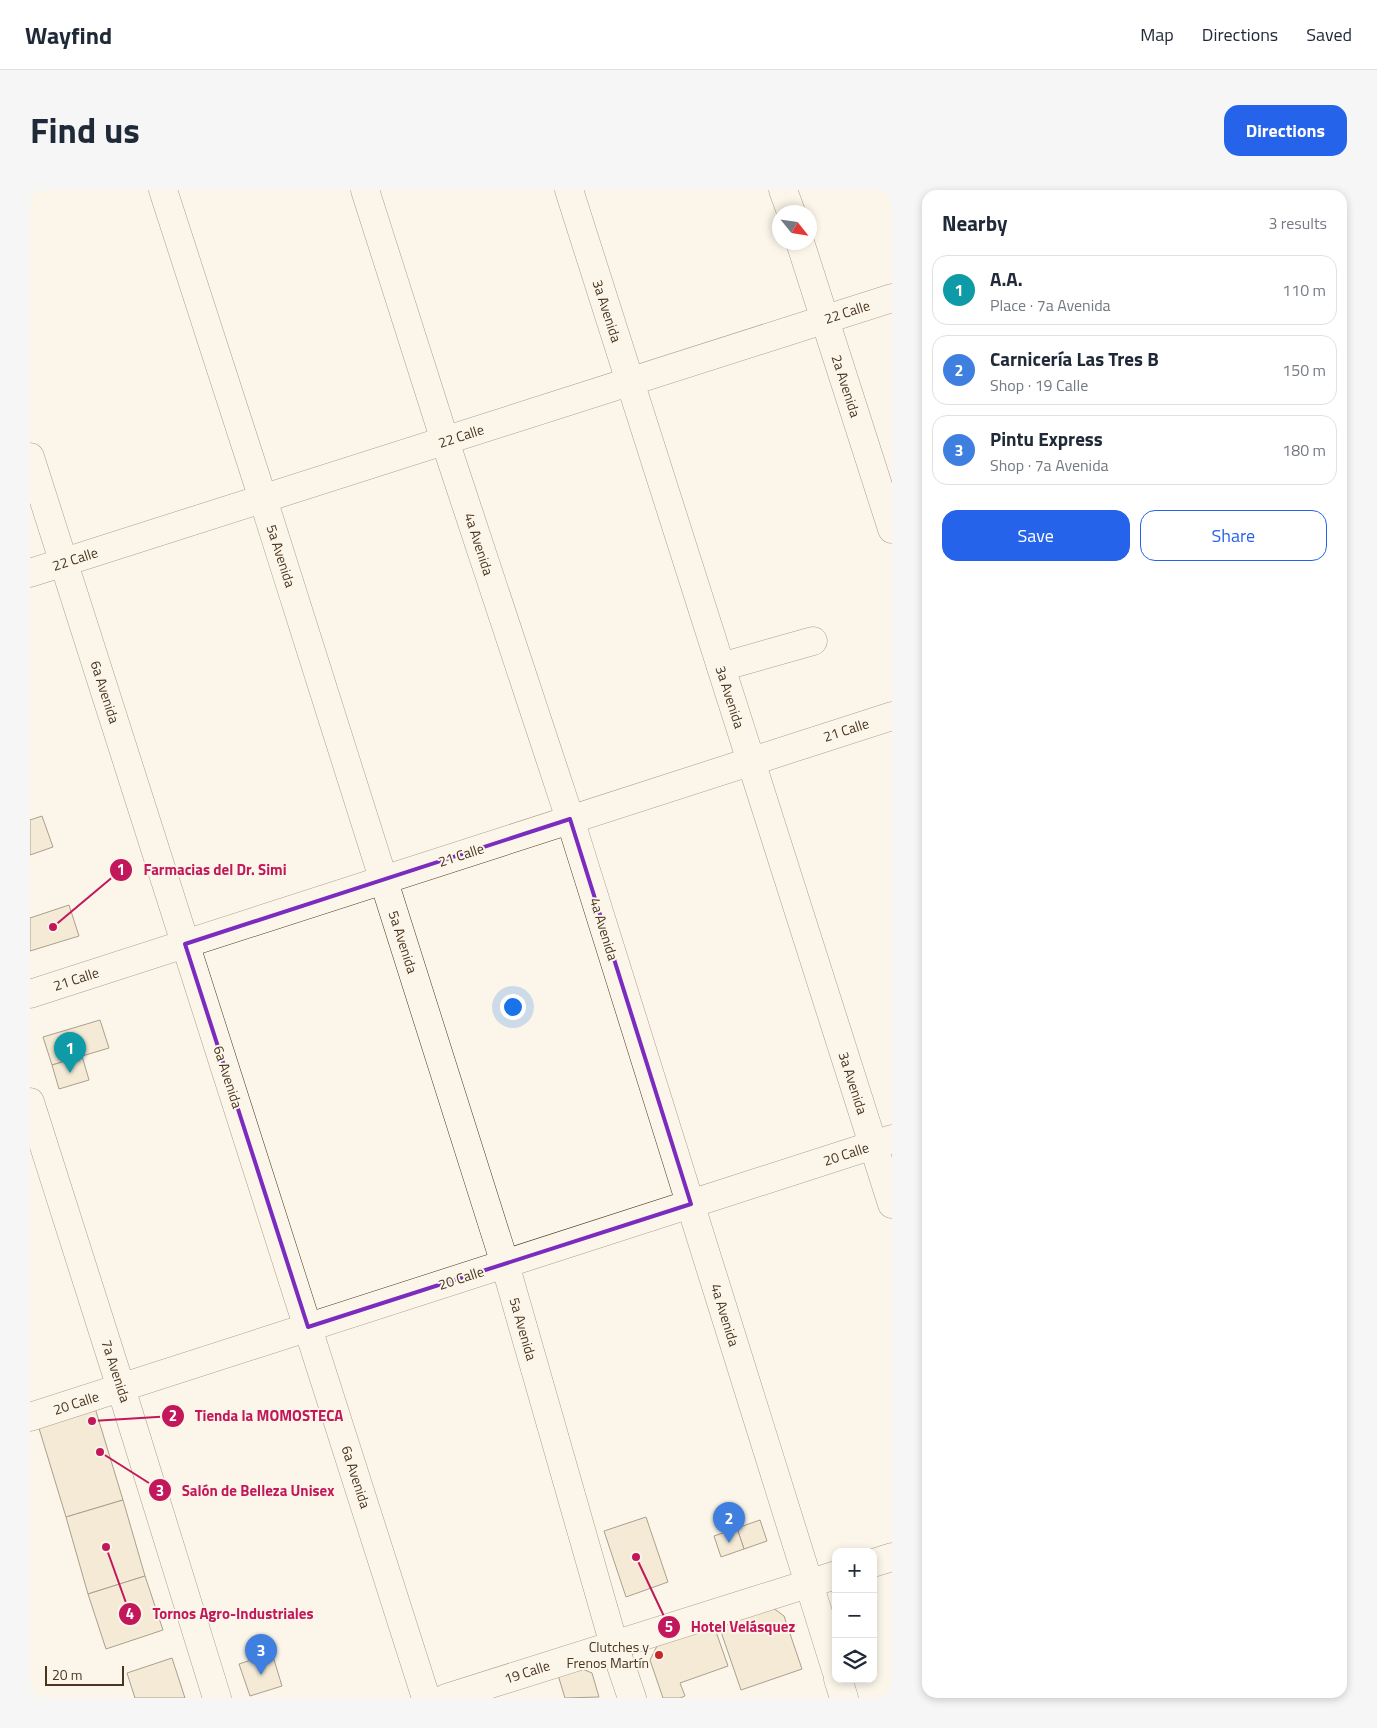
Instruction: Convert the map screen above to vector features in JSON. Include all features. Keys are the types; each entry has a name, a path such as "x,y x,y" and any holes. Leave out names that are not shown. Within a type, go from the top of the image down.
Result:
{"street":[{"name":"5a Avenida","path":"163,190 263,499 505,1264 614,1645 632,1698"},
{"name":"4a Avenida","path":"365,190 445,441 570,819 832,1657"},
{"name":"3a Avenida","path":"569,190 751,761 883,1142 892,1204"},
{"path":"783,190 788,205"},
{"name":"2a Avenida","path":"803,250 892,530"},
{"name":"22 Calle","path":"30,574 892,298"},
{"name":"6a Avenida","path":"30,457 426,1698"},
{"path":"721,667 813,641"},
{"name":"21 Calle","path":"30,994 892,716"},
{"name":"7a Avenida","path":"30,1102 217,1698"},
{"name":"20 Calle","path":"30,1417 883,1142"},
{"path":"877,1562 892,1557"},
{"name":"19 Calle","path":"446,1698 832,1575"},
{"path":"839,1683 844,1698"}],"highlighted area":[{"path":"570,819 691,1204 308,1327 185,944"}],"building":[{"path":"42,816 53,847 30,855 30,820"},
{"path":"69,905 79,936 30,951 30,918"},
{"path":"100,1020 109,1048 52,1065 43,1037"},
{"path":"82,1056 89,1080 59,1089 52,1065"},
{"path":"95,1408 123,1500 66,1517 38,1425"},
{"path":"123,1500 145,1576 88,1594 66,1517"},
{"path":"646,1517 668,1582 626,1597 604,1531"},
{"path":"760,1520 767,1541 744,1549 737,1528"},
{"path":"737,1528 744,1549 721,1557 714,1536"},
{"path":"145,1576 163,1630 106,1649 88,1594"},
{"path":"772,1607 784,1616 802,1669 741,1690 719,1626"},
{"path":"714,1626 728,1666 680,1683 685,1696 680,1698 663,1698 650,1660 657,1646"},
{"path":"272,1653 282,1686 250,1696 239,1664"},
{"path":"172,1658 185,1698 135,1698 127,1673"},
{"path":"580,1668 592,1673 599,1697 565,1698 558,1675"}],"place":[{"name":"Farmacias del Dr. Simi","path":"53,927"},
{"name":"A.A.","path":"70,1073"},
{"name":"Tienda la MOMOSTECA","path":"92,1421"},
{"name":"Salón de Belleza Unisex","path":"100,1452"},
{"name":"Carnicería Las Tres B","path":"729,1543"},
{"name":"Tornos Agro-Industriales","path":"106,1547"},
{"name":"Hotel Velásquez","path":"636,1557"},
{"name":"Clutches y Frenos Martín","path":"659,1655"},
{"name":"Pintu Express","path":"261,1675"}]}
